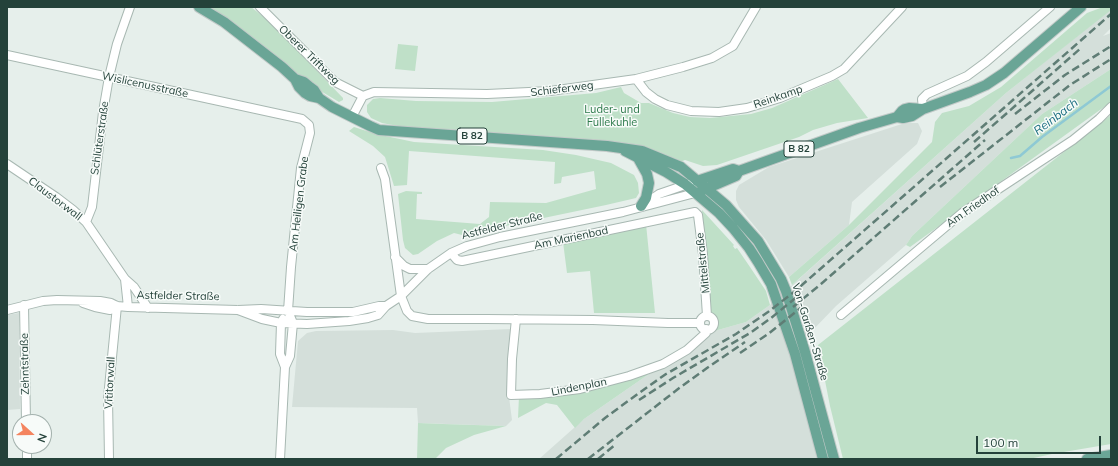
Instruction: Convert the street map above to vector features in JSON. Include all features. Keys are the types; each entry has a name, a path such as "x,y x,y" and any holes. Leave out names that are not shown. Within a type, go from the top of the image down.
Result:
{"main road":[{"name":"Von-Garßen-Straße","path":"199,7 224,22 295,79 304,82 314,90 318,98 352,117 394,130 593,145 642,151 681,167 726,205 758,241 781,279 805,352 834,459"},
{"name":"Astfelder Straße","path":"694,193 736,176 739,171 844,133 897,117 905,109 923,108 957,98 986,84 1004,73 1081,7"},
{"name":"Von-Garßen-Straße","path":"622,149 666,172 685,184 719,213 749,248 771,284 801,373 823,459"},
{"path":"638,158 647,174 649,183 646,198 641,206"},
{"name":"Astfelder Straße","path":"697,181 733,169 739,171"},
{"path":"1087,459 1111,455"}],"street":[{"name":"Schlüterstraße","path":"86,222 92,208 100,128 109,77 117,44 130,7"},
{"name":"Oberer Triftweg","path":"260,7 335,82 363,96"},
{"name":"Schieferweg","path":"363,96 374,92 494,94 550,91 636,79 683,68 712,58 733,46 756,7"},
{"name":"Reinkamp","path":"636,79 646,92 655,99 667,105 691,111 719,112 747,108 780,98 832,76 844,69 902,7"},
{"path":"923,108 922,99 927,94 967,76 986,62 1050,7"},
{"name":"Wislicenusstraße","path":"7,55 283,115"},
{"path":"352,117 363,96"},
{"name":"Am Friedhof","path":"841,315 962,213 1073,140 1111,107"},
{"name":"Am Heiligen Grabe","path":"283,115 306,121 309,125 310,133 301,168 297,205 288,311 292,324"},
{"name":"Claustorwall","path":"7,164 56,197 86,222 124,279 134,287 148,308"},
{"path":"381,168 385,179 401,296 407,311 412,316 419,318 516,319 668,324 700,323"},
{"name":"Astfelder Straße","path":"641,206 659,194 697,181"},
{"name":"Astfelder Straße","path":"238,310 262,319 292,324 359,320 378,315 386,306 401,296 428,269 451,253 467,246 500,237 606,216 694,193"},
{"name":"Am Marienbad","path":"451,253 457,260 462,261 695,212"},
{"name":"Mittelstraße","path":"695,212 698,215 702,246 707,316"},
{"path":"395,257 404,266 410,269 428,269"},
{"name":"Claustorwall","path":"124,279 128,307"},
{"name":"Astfelder Straße","path":"7,310 44,301 79,302 106,310 110,310 117,306 148,308 238,310 261,309 353,312 379,306 386,306"},
{"name":"Zehntstraße","path":"24,305 26,414"},
{"name":"Vititorwall","path":"109,459 108,398 117,306"},
{"name":"Am Heiligen Grabe","path":"281,323 288,311"},
{"path":"700,323 702,318 707,316"},
{"name":"Lindenplan","path":"516,319 512,359 511,395 540,394 580,389 629,376 663,364 687,350 706,333 706,329 711,328 714,323 712,318 707,316"},
{"path":"281,323 280,354 285,367"},
{"path":"700,323 706,329"},
{"path":"280,459 285,367 290,356 292,324"}],"shaded area":[{"path":"1111,9 1111,28 1103,36 1111,33 1111,69 1042,114 912,236 906,245 836,306 811,332 791,360 820,459 539,459 584,419 649,374 687,355 711,332 746,322 770,305 1006,93"},
{"path":"905,123 918,123 922,131 917,144 852,202 849,225 789,277 766,240 739,207 736,200 736,191 739,185 769,167"},
{"path":"19,313 20,409 7,410 7,315"},
{"path":"511,329 509,397 512,420 506,426 418,423 417,408 292,407 298,341 307,333 316,331 393,330 415,333"}],"green space":[{"path":"206,7 251,7 270,22 343,98 343,100 339,102 319,90 259,44"},
{"path":"1103,7 1111,7 1111,10 1006,93 792,285 789,277 849,225 932,142 935,122 942,113 969,106 1001,87 1087,13"},
{"path":"398,44 418,46 415,71 395,69"},
{"path":"1111,69 1111,102 910,247 906,245 912,236 1042,114"},
{"name":"Luder- und Füllekuhle","path":"838,79 868,118 837,123 813,130 799,137 717,165 703,166 685,160 680,162 646,149 398,126 382,123 371,118 367,112 367,105 373,99 380,98 416,101 492,102 596,93 621,87 624,93 641,103 649,103 673,113 690,117 710,118 751,114 772,108"},
{"path":"1111,115 1111,444 1029,459 843,459 830,406 818,345"},
{"path":"354,127 376,134 414,142 543,150 576,155 611,163 634,175 638,183 639,193 636,198 606,205 462,235 454,233 437,241 418,254 413,255 405,248 403,240 398,194 406,191 422,192 422,194 417,194 416,219 480,224 489,217 490,202 546,203 596,189 594,171 562,177 561,183 554,184 555,162 409,151 407,185 394,186 385,157 373,146 349,131"},
{"path":"702,210 734,245 733,246 735,249 737,248 766,291 770,305 746,322 711,332"},
{"path":"727,213 754,243 781,288 778,289 767,268 752,245 725,215"},
{"path":"646,224 655,313 594,313 590,271 567,273 563,242"},
{"path":"649,374 584,419 575,428 557,405 546,403 518,418 519,396 607,385"},
{"path":"418,423 506,426 474,435 446,448 435,459 417,459"}],"waterway":[{"name":"Reinbach","path":"1011,158 1020,156 1042,137 1111,86"}],"railway":[{"path":"556,459 605,418 666,374 736,334 794,292 1111,14"},
{"path":"1015,114 1065,75 1111,46"},
{"path":"974,142 1081,48"},
{"path":"940,187 1070,85 1111,59"},
{"path":"793,307 985,140"},
{"path":"639,400 673,378 750,333 798,296"},
{"path":"740,353 768,334 803,306"},
{"path":"588,459 678,389 745,342"},
{"path":"598,459 616,444"}]}
